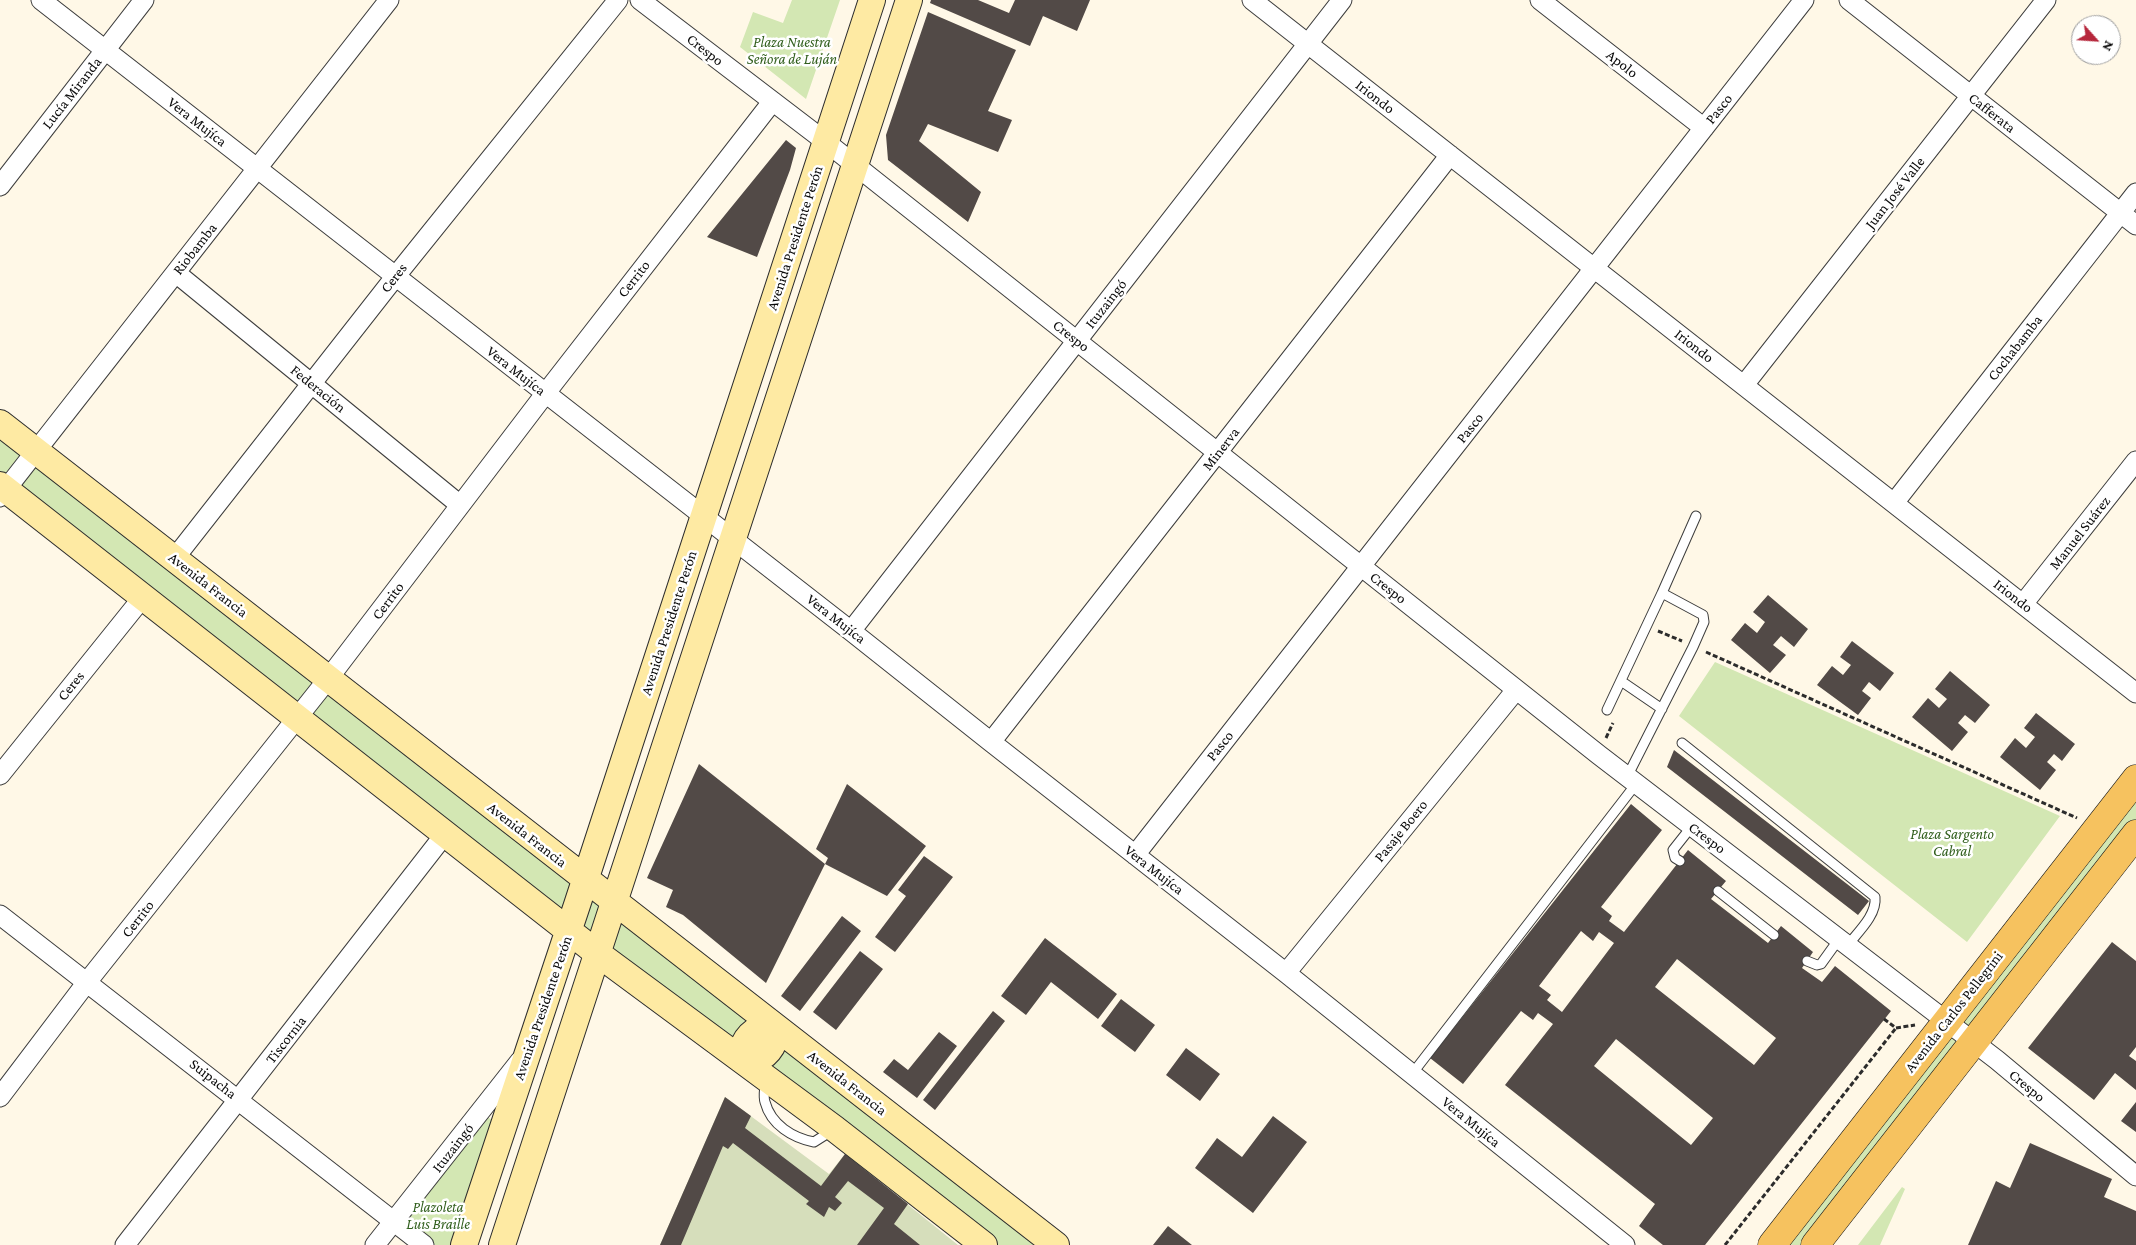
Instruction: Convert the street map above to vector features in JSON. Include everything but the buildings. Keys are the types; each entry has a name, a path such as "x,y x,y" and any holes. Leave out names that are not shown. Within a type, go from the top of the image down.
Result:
{"main road":[{"name":"Avenida Presidente Perón","path":"464,1245 586,880 872,0"},
{"path":"502,1245 909,0"},
{"name":"Avenida Francia","path":"0,423 614,903 1056,1245"},
{"path":"2,491 143,597 597,953 835,1129 984,1245"},
{"name":"Avenida Carlos Pellegrini","path":"1772,1245 2136,779"},
{"path":"1815,1245 2136,834"},
{"path":"751,1067 766,1056 776,1039 775,1027"}],"street":[{"name":"Vera Mujíca","path":"41,0 545,394 851,630 1286,973 1625,1245"},
{"name":"Lucía Miranda","path":"0,186 144,0"},
{"name":"Riobamba","path":"2,491 36,451 389,0"},
{"name":"Ceres","path":"174,559 395,277 618,0"},
{"name":"Crespo","path":"640,0 826,142 1516,690 1973,1042 2136,1176"},
{"name":"Iriondo","path":"1252,0 2136,692"},
{"name":"Ituzaingó","path":"851,630 1342,0"},
{"name":"Apolo","path":"1540,0 1704,128"},
{"name":"Pasco","path":"1135,855 1804,0"},
{"name":"Cafferata","path":"1849,0 2136,225"},
{"name":"Juan José Valle","path":"1744,385 2046,0"},
{"name":"Cerrito","path":"0,1097 88,982 328,679 545,394 772,102"},
{"name":"Minerva","path":"991,742 1450,155"},
{"name":"Cochabamba","path":"1894,503 2136,193"},
{"name":"Federación","path":"176,273 460,506"},
{"name":"Manuel Suárez","path":"2023,604 2136,461"},
{"name":"Ceres","path":"0,775 143,597"},
{"name":"Pasaje Boero","path":"1286,973 1516,690"},
{"name":"Tiscornia","path":"125,1245 240,1100 445,834"},
{"name":"Suipacha","path":"0,914 424,1245"},
{"name":"Ituzaingó","path":"375,1245 529,1050"}],"lane":[{"path":"1607,710 1696,516"},
{"path":"1412,1074 1632,780 1662,709 1704,622 1703,615 1662,593"},
{"path":"1621,681 1662,709"},
{"path":"1682,743 1875,897 1874,911 1820,964 1817,965 1807,960"},
{"path":"1680,861 1675,858 1673,850 1692,826"},
{"path":"1718,891 1774,935"}],"path":[{"path":"1656,630 2098,828"},
{"path":"1884,1019 1896,1028"},
{"path":"1725,1245 1896,1028 1918,1025"}],"green space":[{"name":"Plaza Nuestra Señora de Luján","path":"792,0 840,0 806,99 740,47 753,12 783,23"},
{"path":"0,423 1056,1245 984,1245 0,485"},
{"name":"Plaza Sargento Cabral","path":"1715,662 2060,816 1967,942 1679,716"},
{"path":"2136,779 2136,834 1815,1245 1772,1245"},
{"path":"725,1097 829,1174 845,1154 958,1245 660,1245"},
{"name":"Plazoleta Luis Braille","path":"488,1117 492,1120 453,1245 435,1245 409,1223 410,1213 484,1118"},
{"path":"1902,1187 1905,1189 1880,1245 1858,1245"}]}
